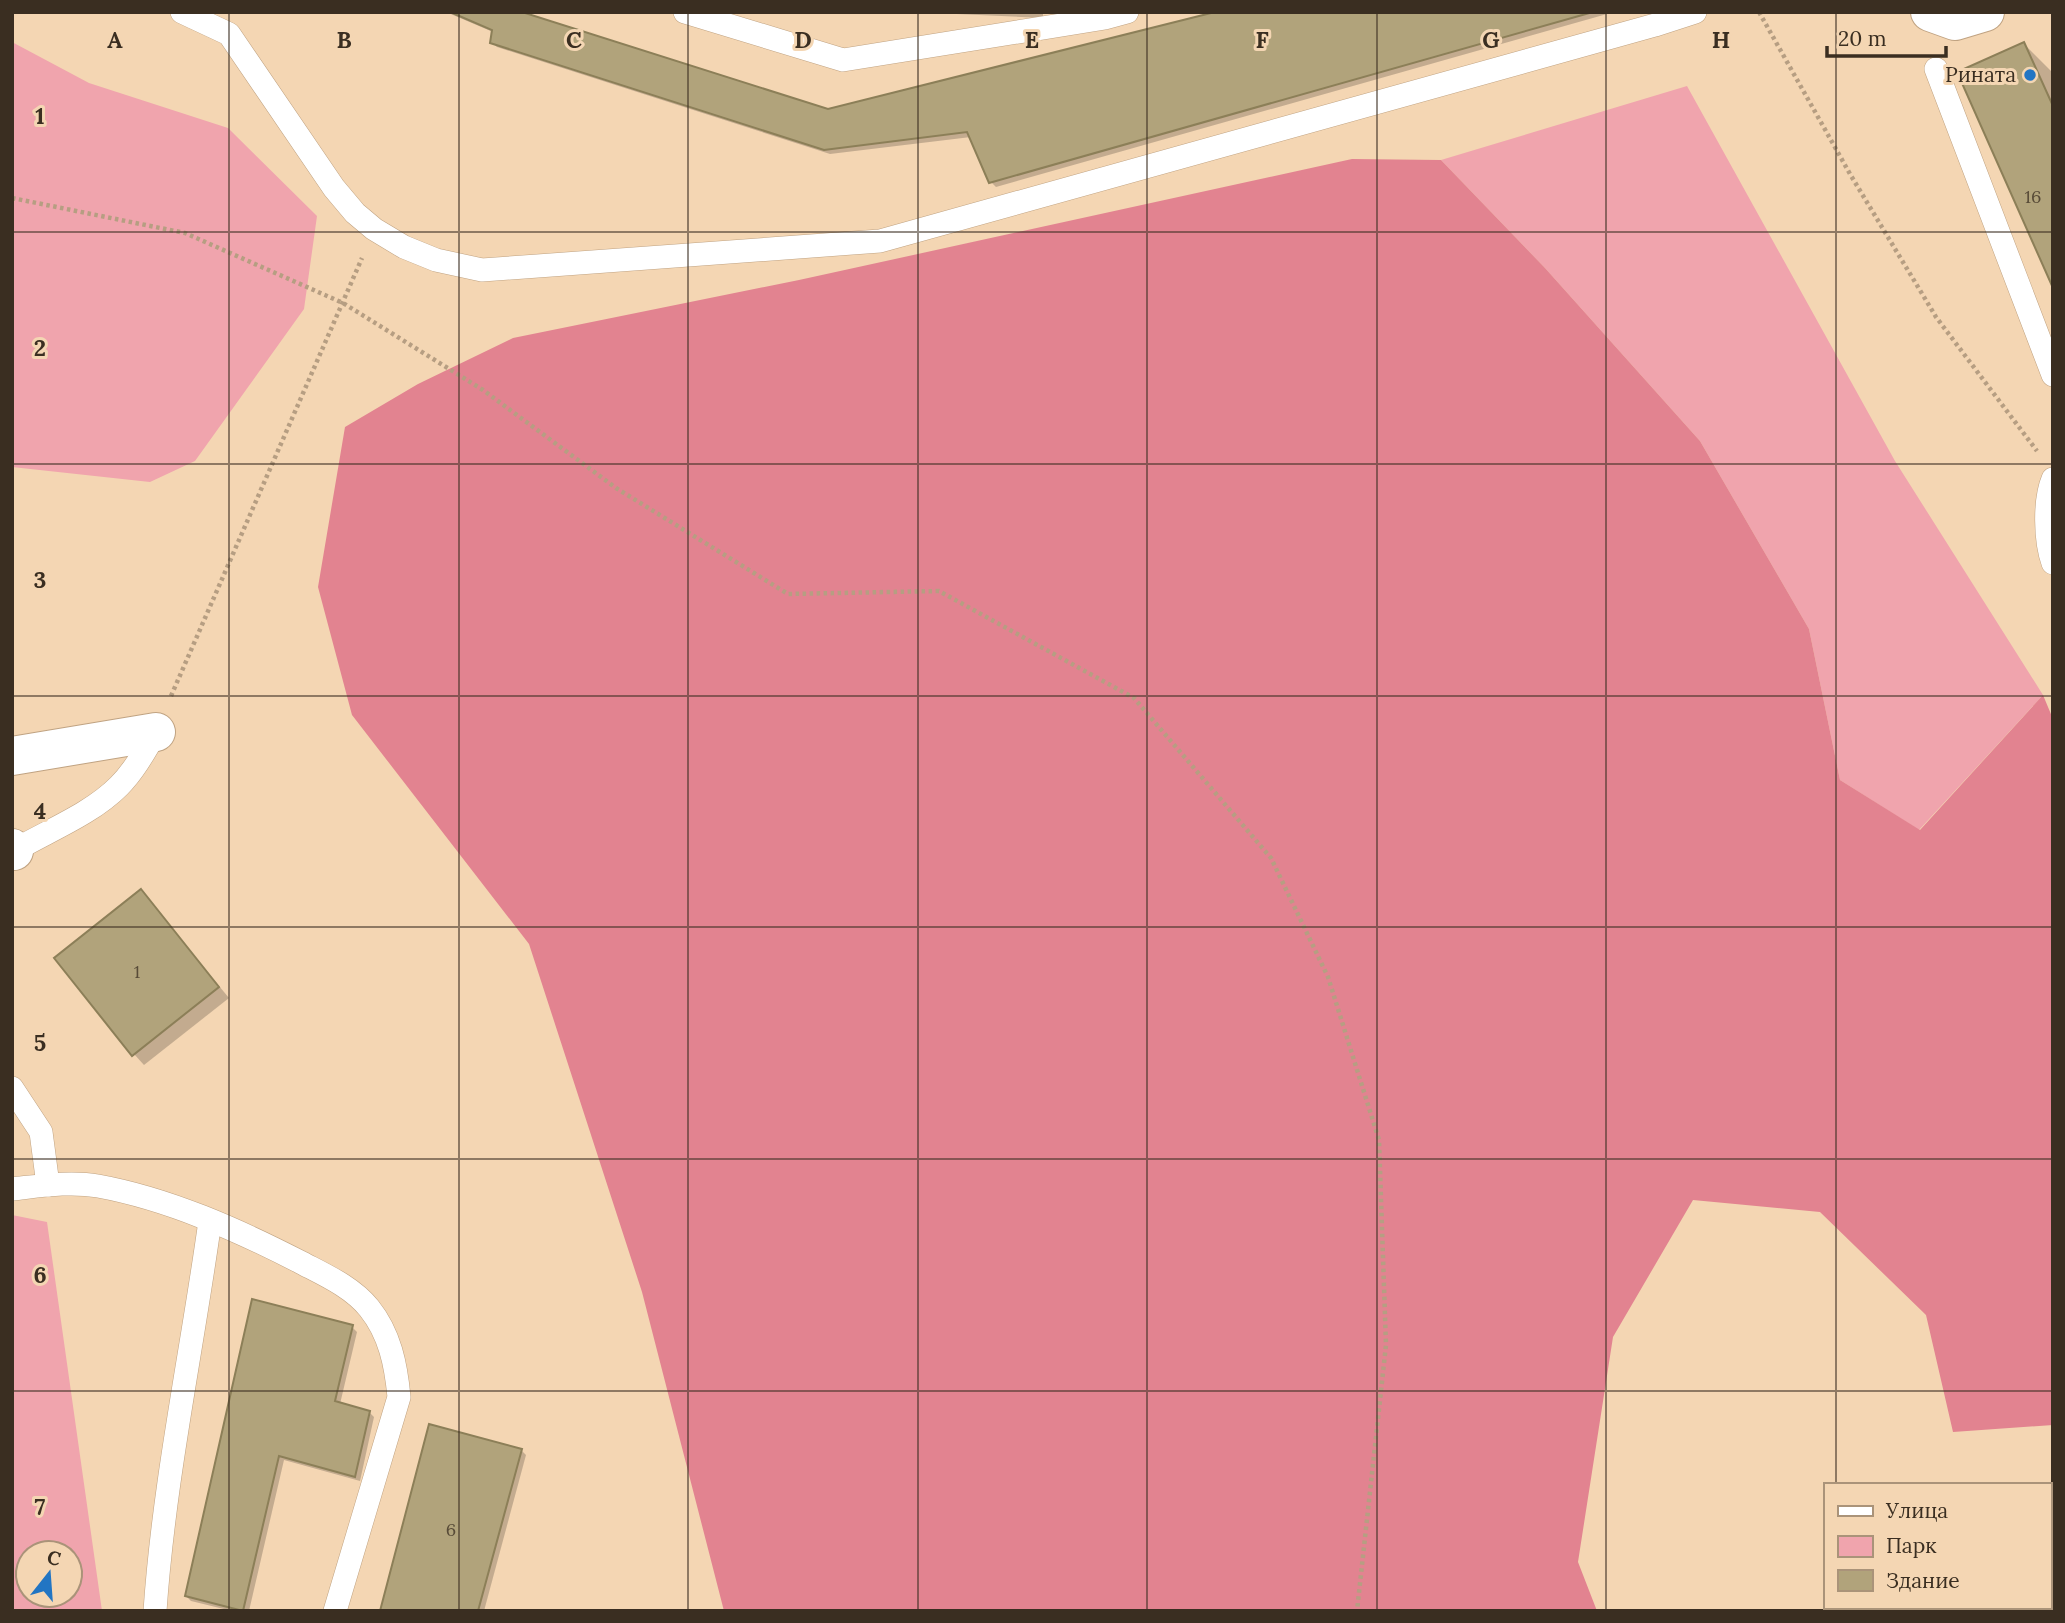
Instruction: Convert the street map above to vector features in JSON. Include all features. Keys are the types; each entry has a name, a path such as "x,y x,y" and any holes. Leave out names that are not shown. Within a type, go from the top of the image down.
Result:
{"street":[{"path":"1930,12 1955,21 1984,12"},
{"path":"12,756 156,732"}],"lane":[{"path":"182,12 229,34 334,188 355,213 374,229 404,247 436,260 482,270 880,241 1655,26 1695,12"},
{"path":"685,12 843,60 1105,18 1127,12"},
{"path":"1936,69 2053,375"},
{"path":"2053,479 2048,490 2048,549 2053,563"},
{"path":"13,850 93,807 118,786 156,732"},
{"path":"12,1088 41,1132 48,1185"},
{"path":"12,1189 48,1185 95,1186 149,1198 274,1249 338,1282 367,1306 385,1334 396,1367 399,1398 335,1611"},
{"path":"155,1611 160,1541 210,1221"}],"path":[{"path":"1759,12 1850,174 1936,317 2038,452"},
{"path":"12,198 185,233 343,303 483,390 615,488 788,594 939,591 1134,698 1271,858 1328,978 1379,1140 1386,1345 1357,1611"},
{"path":"156,732 374,229"}],"green space":[{"path":"12,42 89,83 228,128 317,216 304,309 195,461 150,482 12,467"},
{"path":"1687,86 1895,461 2043,695 1919,830 1840,780 1809,629 1700,441 1545,268 1441,160"},
{"path":"12,1215 47,1222 102,1611 12,1611"}],"shaded area":[{"path":"1352,159 1441,160 1545,268 1700,441 1809,629 1840,780 1920,830 2043,695 2053,719 2053,1425 1953,1432 1926,1315 1820,1212 1693,1200 1613,1337 1578,1562 1597,1611 724,1611 642,1292 529,944 352,715 318,587 345,427 418,384 513,338 799,280"}],"building":[{"path":"450,12 522,12 828,109 1215,12 1593,12 989,183 967,132 824,150 490,43 492,30"},
{"path":"2024,42 2053,106 2053,288 1957,72"},
{"path":"141,889 219,987 132,1056 54,958"},
{"path":"252,1299 353,1325 335,1401 370,1411 355,1477 279,1456 243,1611 185,1596"},
{"path":"429,1424 522,1449 478,1611 380,1611"}],"place":[{"name":"Рината","path":"2030,75"}]}
